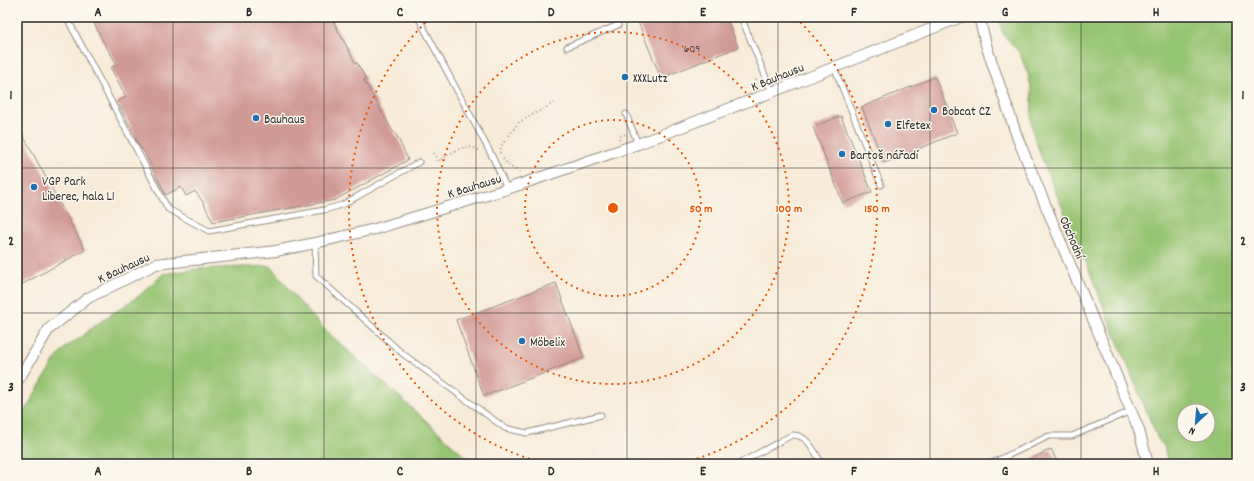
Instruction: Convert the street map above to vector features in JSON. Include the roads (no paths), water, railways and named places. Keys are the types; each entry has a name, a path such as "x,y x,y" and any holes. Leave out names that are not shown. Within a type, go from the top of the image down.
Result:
{"street":[{"name":"K Bauhausu","path":"17,382 49,329 88,298 156,264 276,251 315,243 374,229 508,189 638,144 961,17"},
{"name":"Obchodní","path":"979,17 987,48 1018,139 1131,410 1139,430 1148,464"}],"lane":[{"path":"68,17 68,20 168,209 209,231 324,210 342,205 419,162"},
{"path":"418,17 508,189"},
{"path":"741,17 772,92"},
{"path":"568,47 618,25"},
{"path":"834,67 881,185"},
{"path":"626,114 638,144"},
{"path":"315,243 316,276 403,354 505,428 527,433 601,415"},
{"path":"990,464 1049,436 1072,436 1131,410"},
{"path":"738,464 792,435 797,435 808,442 822,464"}],"place":[{"name":"XXXLutz","path":"625,77"},
{"name":"Bobcat CZ","path":"934,110"},
{"name":"Bauhaus","path":"256,118"},
{"name":"Elfetex","path":"888,124"},
{"name":"Bartoš nářadí","path":"842,154"},
{"name":"VGP Park Liberec, hala L1","path":"34,187"},
{"name":"Möbelix","path":"522,341"}]}
